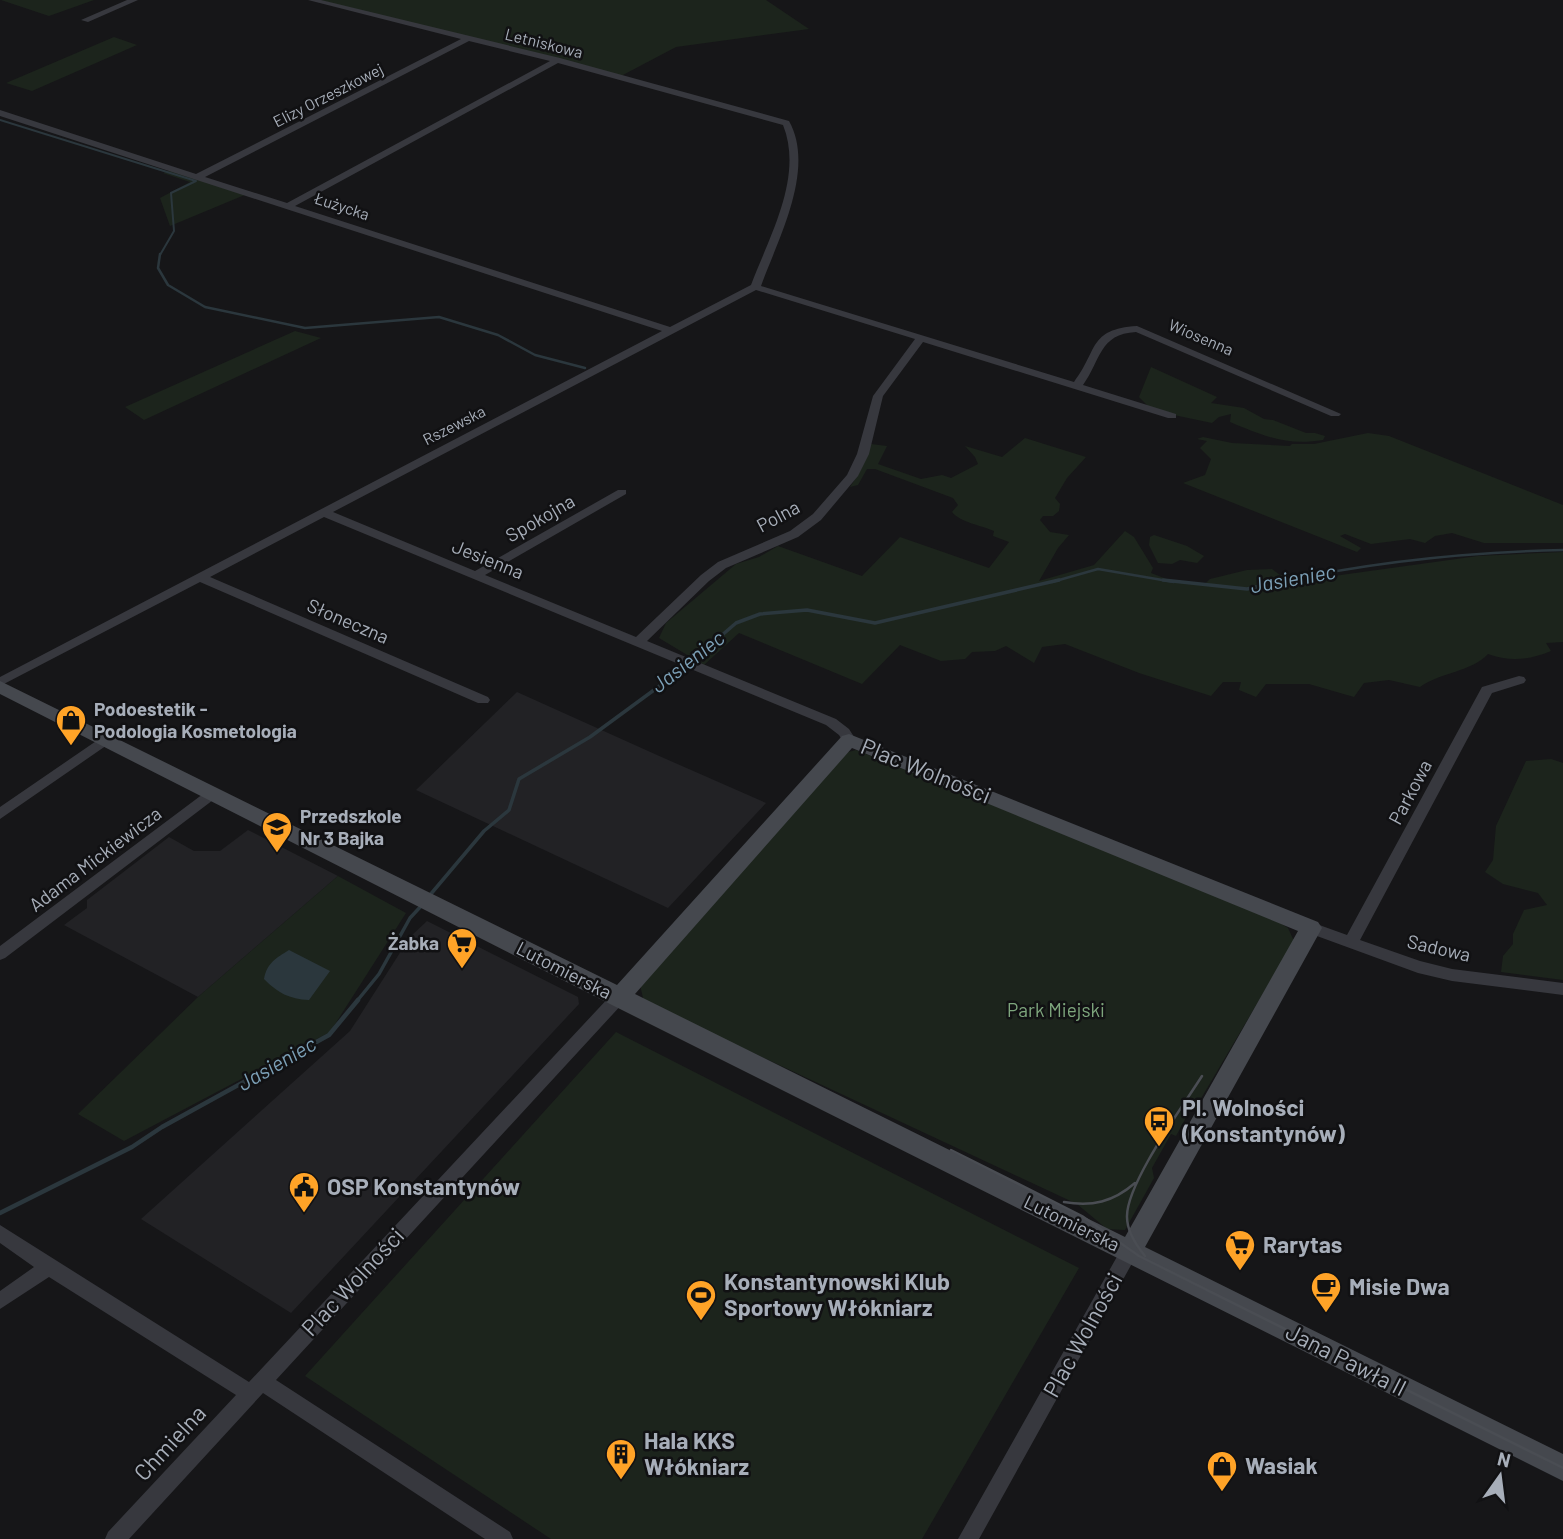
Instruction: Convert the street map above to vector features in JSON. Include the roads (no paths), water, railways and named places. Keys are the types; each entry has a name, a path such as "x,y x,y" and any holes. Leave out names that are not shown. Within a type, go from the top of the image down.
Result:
{"main road":[{"name":"Lutomierska","path":"0,686 1129,1252"},
{"name":"Plac Wolności","path":"618,998 849,740 1311,928 1129,1252"},
{"name":"Jana Pawła II","path":"1129,1252 1563,1468"}],"street":[{"path":"85,20 134,0"},
{"name":"Letniskowa","path":"312,0 557,60 783,121 789,127 793,184 784,216 755,287"},
{"name":"Elizy Orzeszkowej","path":"199,176 469,38"},
{"path":"290,205 557,60"},
{"name":"Łużycka","path":"0,113 672,331"},
{"path":"755,287 1172,416"},
{"name":"Rszewska","path":"0,686 199,577 755,287"},
{"name":"Wiosenna","path":"1076,386 1083,379 1101,341 1120,330 1137,329 1335,414"},
{"name":"Polna","path":"639,642 705,578 723,565 794,534 817,517 852,476 863,453 878,396 921,338"},
{"name":"Spokojna","path":"476,575 622,492"},
{"name":"Jesienna","path":"322,512 639,642"},
{"name":"Słoneczna","path":"199,577 483,700"},
{"path":"639,642 831,722 844,732 849,740"},
{"name":"Parkowa","path":"1351,942 1487,690 1520,680"},
{"path":"0,814 105,740"},
{"name":"Adama Mickiewicza","path":"0,954 212,794"},
{"name":"Sadowa","path":"1311,928 1401,962 1443,973 1563,989"},
{"name":"Plac Wolności","path":"256,1387 618,998"},
{"path":"0,1233 49,1267 256,1387 503,1539"},
{"name":"Plac Wolności","path":"968,1539 1129,1252"},
{"path":"0,1301 49,1267"},
{"name":"Chmielna","path":"115,1539 256,1387"}],"waterway":[{"path":"0,120 196,181 171,193 174,231 160,255"},
{"path":"160,254 158,268 168,285 205,307 305,328 439,317 498,335 535,355 585,368"},
{"name":"Jasieniec","path":"1280,582 1421,559 1563,550"},
{"name":"Jasieniec","path":"1052,582 1098,569 1174,582"},
{"name":"Jasieniec","path":"430,895 484,831 509,810 519,779 590,737 684,668 736,623 760,614 807,610 875,623 1059,580"},
{"name":"Jasieniec","path":"1163,580 1247,589 1289,580"},
{"name":"Jasieniec","path":"357,1001 379,974 410,918 423,904"},
{"name":"Jasieniec","path":"0,1213 132,1147 162,1127 329,1035 358,1000"}],"tram line":[{"path":"1145,1256 1130,1233 1127,1217 1129,1203 1157,1145 1202,1076"},
{"path":"951,1150 1082,1216 1139,1256 1563,1468"},
{"path":"1064,1202 1102,1202 1119,1195 1135,1183"}],"place":[{"name":"Podoestetik - Podologia Kosmetologia","path":"71,747"},
{"name":"Przedszkole Nr 3 Bajka","path":"277,854"},
{"name":"Żabka","path":"462,970"},
{"name":"Pl. Wolności (Konstantynów)","path":"1159,1148"},
{"name":"OSP Konstantynów","path":"304,1214"},
{"name":"Rarytas","path":"1240,1272"},
{"name":"Misie Dwa","path":"1326,1314"},
{"name":"Konstantynowski Klub Sportowy Włókniarz","path":"701,1322"},
{"name":"Hala KKS Włókniarz","path":"621,1481"},
{"name":"Wasiak","path":"1222,1493"}],"park label":[{"name":"Park Miejski","path":"1056,1010"}]}
